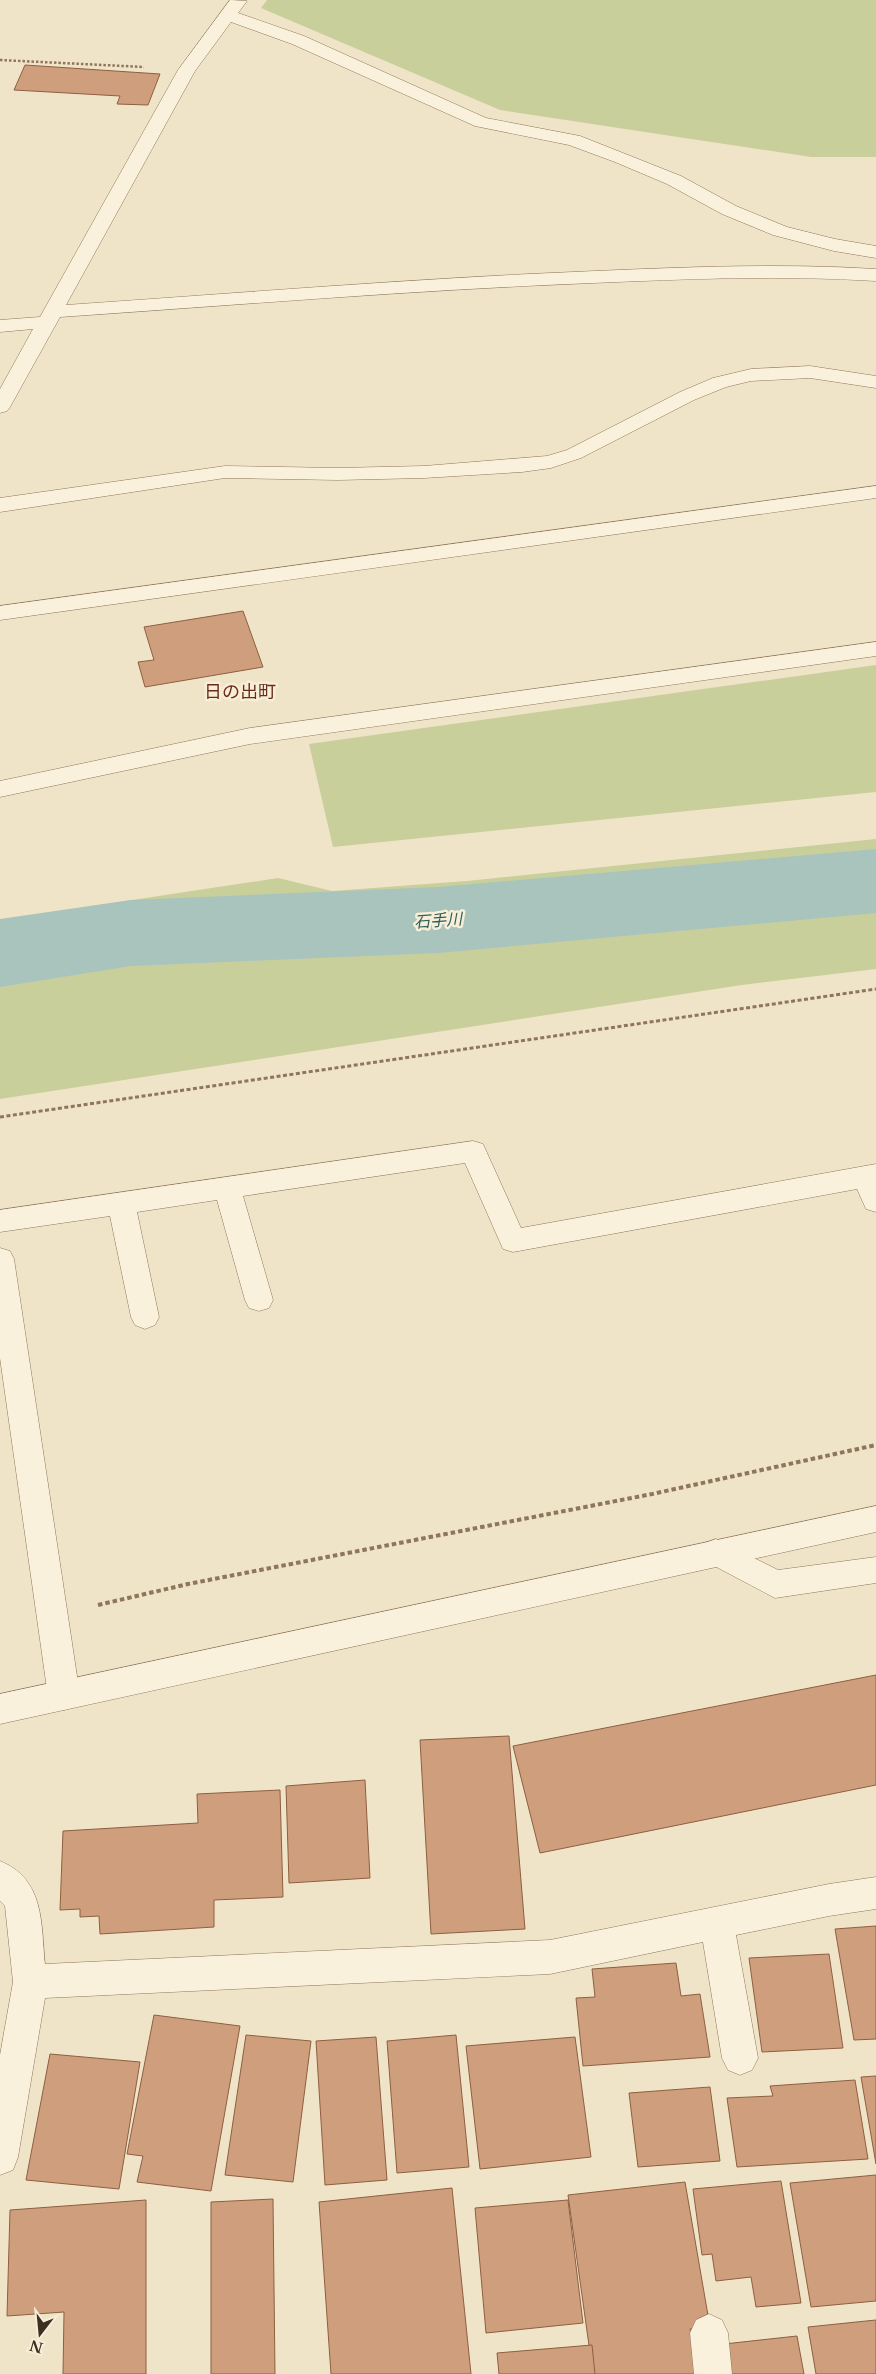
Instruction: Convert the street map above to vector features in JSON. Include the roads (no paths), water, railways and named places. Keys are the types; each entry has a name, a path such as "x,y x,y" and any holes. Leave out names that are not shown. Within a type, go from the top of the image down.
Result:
{"street":[{"path":"0,407 187,70 229,5 298,40 481,122 574,140 674,180 729,210 780,231 834,245 876,252"},
{"path":"0,326 49,317 488,281 742,271 812,271 876,275"},
{"path":"0,505 225,472 414,472 522,466 551,462 574,454 687,396 720,382 751,376 810,372 847,376 876,382"},
{"path":"0,612 876,492"},
{"path":"0,790 250,736 876,649"},
{"path":"0,1221 473,1151 513,1241 873,1184"},
{"path":"226,1188 259,1300"},
{"path":"121,1203 145,1317"},
{"path":"0,1260 64,1696"},
{"path":"0,1709 876,1518"},
{"path":"716,1552 775,1584 876,1570"},
{"path":"0,1877 21,1899 30,1982 0,2157"},
{"path":"30,1982 550,1956 876,1893"},
{"path":"718,1923 740,2058"},
{"path":"709,2333 713,2374"}],"waterway":[{"name":"石手川","path":"0,953 131,933 438,920 876,881"}],"district":[{"name":"日の出町","path":"240,692"}]}
